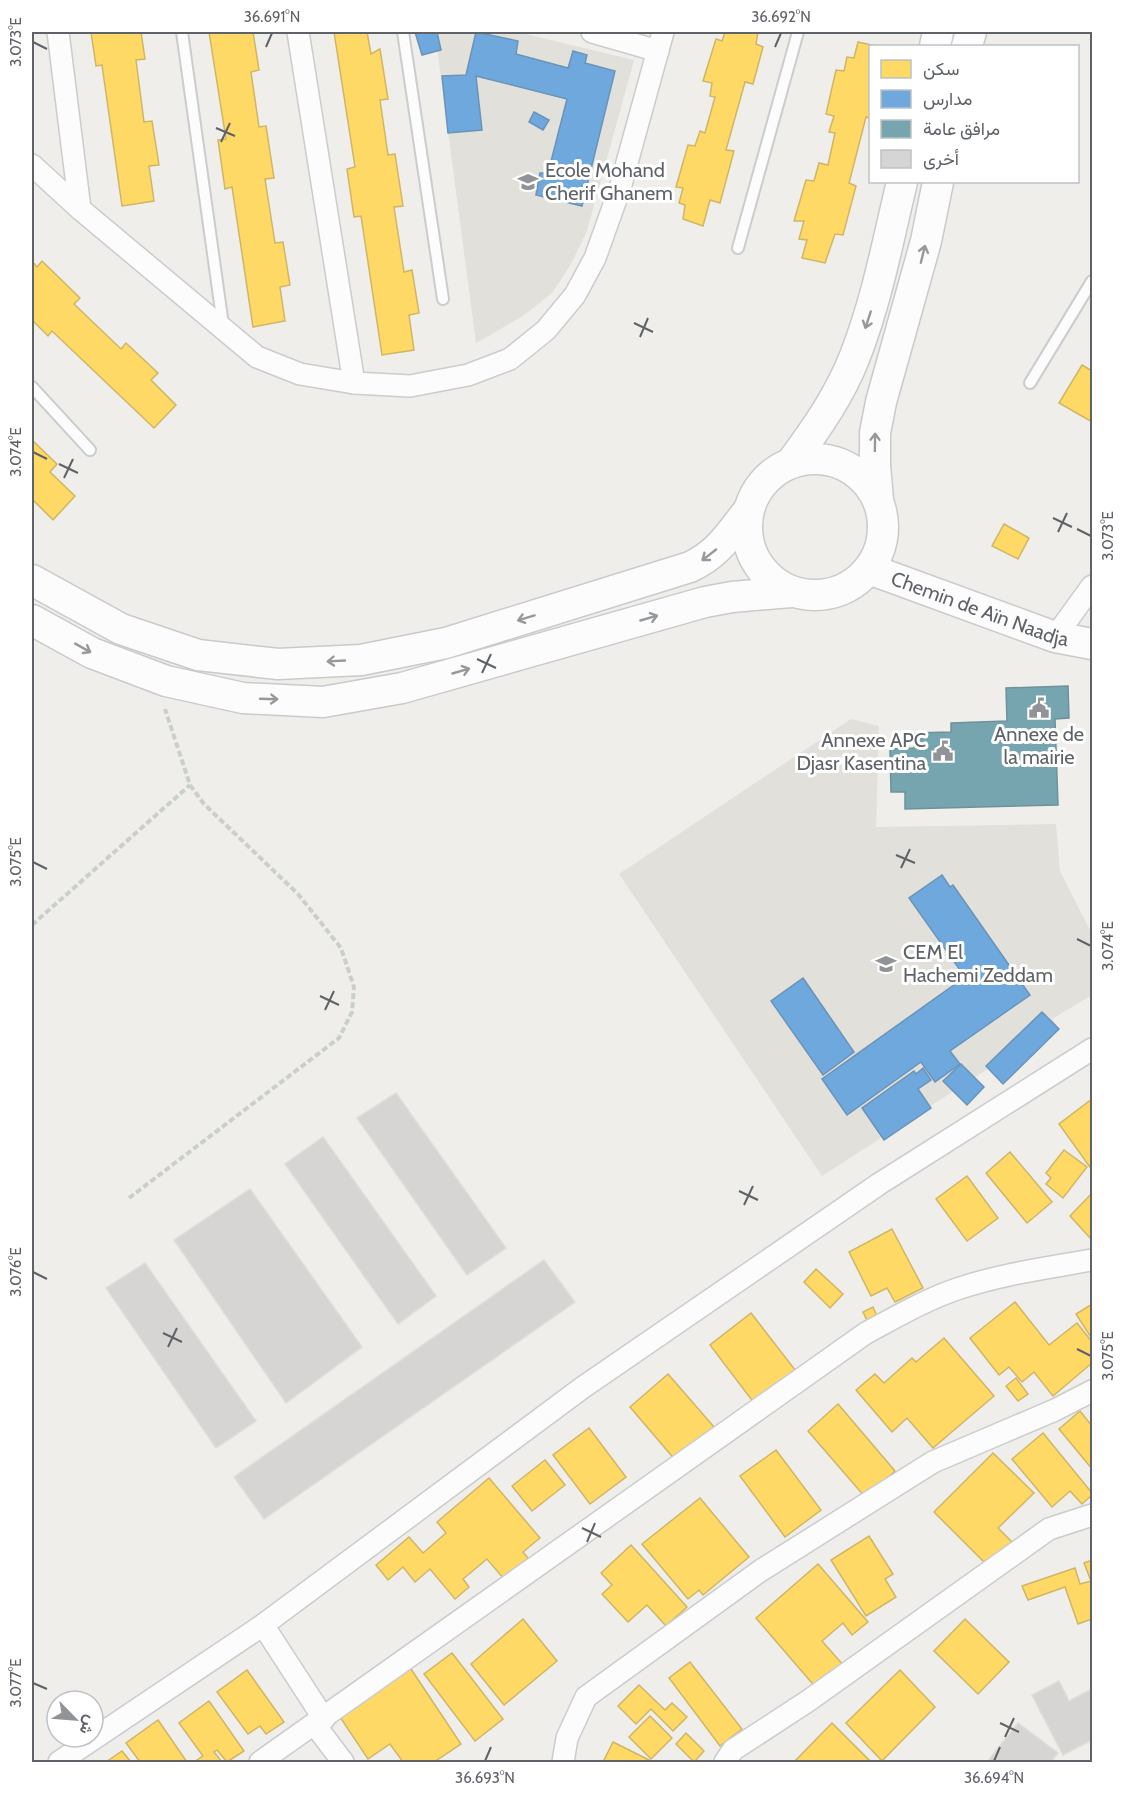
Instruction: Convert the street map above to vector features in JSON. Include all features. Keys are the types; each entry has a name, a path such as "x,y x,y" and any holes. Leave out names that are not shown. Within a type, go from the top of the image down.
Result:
{"main road":[{"path":"791,463 835,398 855,358 870,315 902,183"},
{"path":"32,620 92,653 166,681 243,698 323,702 402,688 705,602 732,597 791,592 813,596 834,593 854,584 869,569 878,553 883,536 883,518 878,500 874,465 875,433 880,402 914,287 938,183"},
{"path":"32,580 121,629 198,655 278,664 361,660 446,643 690,567 706,559 721,545 748,511 764,482 772,474 791,463 812,458 832,460 851,469 867,483 878,500"},
{"path":"748,511 746,536 754,560 770,579 791,592"},
{"name":"Chemin de Aïn Naadja","path":"869,569 1055,637 1092,644"}],"street":[{"path":"58,32 80,209"},
{"path":"298,32 354,383"},
{"path":"32,165 80,209 257,357 300,374 354,383 410,386 468,375 510,358 546,330 575,295 595,258 620,188 660,41 592,32"},
{"path":"1055,637 1092,586"},
{"path":"59,1762 263,1625 582,1388 879,1184 1092,1049"},
{"path":"260,1762 866,1333 918,1305 957,1289 1008,1274 1092,1260"},
{"path":"563,1762 567,1738 586,1697 760,1571 933,1462 1055,1410 1092,1391"},
{"path":"725,1762 733,1750 828,1688 1049,1528 1092,1515"},
{"path":"263,1625 343,1762"}],"lane":[{"path":"182,32 224,331"},
{"path":"403,32 443,299"},
{"path":"738,248 798,32"},
{"path":"1029,383 1092,281"},
{"path":"32,387 90,450"}],"path":[{"path":"129,1198 339,1038 352,1012 354,987 342,948 298,894 204,804 190,785 154,676"},
{"path":"32,926 190,785"}],"shaded area":[{"name":"Ecole Mohand Cherif Ghanem","path":"435,32 517,32 634,60 587,231 571,264 553,292 523,316 476,343"},
{"name":"CEM El Hachemi Zeddam","path":"851,719 879,726 876,827 1056,824 1060,871 1092,934 1092,995 1052,1019 1056,1025 822,1176 619,874"}],"building: سكن":[{"path":"91,32 141,32 145,59 136,60 144,122 152,121 159,165 149,166 154,201 122,206 102,65 96,66"},
{"path":"209,32 253,32 259,70 251,72 259,127 266,126 274,178 265,179 275,243 283,242 290,285 280,287 285,321 253,327 232,187 225,189 218,140 226,139"},
{"path":"334,32 367,32 371,54 380,49 388,99 380,100 388,155 395,154 403,206 394,207 404,272 412,270 419,313 409,315 414,350 382,355 361,216 354,217 347,169 355,167"},
{"path":"725,32 758,32 756,44 763,47 753,84 745,82 726,150 734,151 720,203 710,200 703,226 683,219 685,205 679,203 683,188 676,187 688,145 695,146 700,131 705,133 715,97 710,96 712,83 703,81 716,39 722,41"},
{"path":"858,42 872,45 869,45 869,118 866,117 849,183 856,186 843,235 835,234 825,263 802,258 807,240 799,239 804,221 794,221 806,180 814,181 819,163 828,165 835,133 829,132 834,116 826,114 836,70 844,71 847,57 854,58"},
{"path":"32,261 37,267 42,261 80,298 74,304 121,349 126,343 158,373 151,380 176,405 154,428 52,331 48,336 32,320"},
{"path":"1082,365 1092,371 1092,422 1059,403"},
{"path":"32,440 57,464 50,472 75,496 53,520 32,499"},
{"path":"1004,524 1029,538 1018,559 992,546"},
{"path":"1092,1099 1092,1170 1059,1124"},
{"path":"1064,1150 1087,1167 1063,1198 1046,1184 1051,1178 1046,1173"},
{"path":"1010,1152 1052,1202 1027,1223 986,1173"},
{"path":"967,1176 998,1218 967,1241 936,1199"},
{"path":"1092,1193 1092,1240 1070,1216"},
{"path":"892,1229 923,1288 895,1302 887,1288 871,1296 849,1252"},
{"path":"816,1269 843,1294 830,1308 804,1282"},
{"path":"1015,1302 1049,1345 1077,1323 1092,1342 1092,1363 1053,1396 1034,1372 1022,1382 1009,1367 999,1375 970,1338"},
{"path":"1092,1304 1092,1339 1076,1314"},
{"path":"873,1307 882,1327 872,1331 863,1312"},
{"path":"751,1313 796,1371 754,1403 710,1345"},
{"path":"944,1338 994,1396 933,1448 907,1418 892,1432 856,1390 875,1374 884,1383 912,1358 916,1362"},
{"path":"668,1374 714,1427 676,1461 630,1407"},
{"path":"1016,1378 1028,1394 1018,1401 1006,1386"},
{"path":"838,1404 895,1471 865,1497 808,1431"},
{"path":"1080,1411 1092,1426 1092,1469 1059,1429"},
{"path":"589,1428 626,1477 590,1504 553,1455"},
{"path":"1043,1433 1092,1493 1082,1504 1070,1491 1052,1507 1012,1459"},
{"path":"776,1450 821,1510 785,1537 740,1476"},
{"path":"993,1453 1034,1493 998,1528 1012,1542 988,1566 934,1512"},
{"path":"545,1460 565,1485 532,1511 512,1486"},
{"path":"489,1478 540,1538 523,1552 528,1558 504,1579 487,1559 463,1579 469,1587 455,1599 430,1569 415,1582 403,1567 388,1580 376,1565 409,1537 423,1553 446,1533 437,1522"},
{"path":"700,1498 749,1557 703,1595 699,1590 688,1599 642,1544"},
{"path":"869,1536 893,1574 885,1579 896,1597 866,1616 831,1560"},
{"path":"631,1545 687,1607 666,1626 647,1605 628,1622 602,1594 612,1585 601,1573"},
{"path":"1092,1560 1092,1619 1078,1624 1065,1587 1028,1600 1022,1586 1075,1568 1080,1584 1091,1581 1084,1563"},
{"path":"818,1564 868,1622 852,1635 843,1623 822,1641 844,1666 817,1689 756,1618"},
{"path":"523,1619 557,1661 504,1705 471,1664"},
{"path":"965,1619 1009,1662 978,1694 934,1651"},
{"path":"452,1653 503,1719 475,1741 424,1674"},
{"path":"690,1662 742,1729 720,1746 669,1678"},
{"path":"411,1669 461,1744 434,1762 403,1762 390,1744 368,1759 340,1717"},
{"path":"247,1670 284,1722 266,1734 260,1726 248,1734 217,1692"},
{"path":"900,1670 935,1707 882,1761 846,1723"},
{"path":"639,1685 665,1710 672,1703 687,1717 673,1731 651,1709 636,1724 618,1706"},
{"path":"209,1701 244,1751 227,1762 217,1750 214,1752 222,1762 198,1762 197,1760 203,1756 179,1723"},
{"path":"650,1716 672,1738 651,1759 629,1737"},
{"path":"158,1720 187,1762 140,1762 126,1743"},
{"path":"832,1723 869,1760 866,1762 794,1762"},
{"path":"686,1733 704,1751 694,1762 676,1744"},
{"path":"613,1742 653,1762 603,1762"},
{"path":"122,1751 131,1762 106,1762"}],"building: مدارس":[{"path":"415,32 437,32 441,50 422,55"},
{"path":"476,32 518,41 516,54 568,68 573,51 587,55 585,63 615,71 582,206 536,195 540,173 548,173 567,99 476,76 482,130 448,133 442,76 466,75"},
{"path":"534,112 549,120 543,130 529,122"},
{"path":"942,875 950,887 953,885 1030,995 950,1051 960,1064 935,1082 921,1062 847,1115 822,1079 965,977 909,898"},
{"path":"803,978 854,1052 823,1075 771,1001"},
{"path":"1042,1012 1059,1029 1003,1084 986,1066"},
{"path":"961,1064 984,1087 967,1105 943,1081"},
{"path":"923,1068 931,1080 918,1089 931,1108 884,1140 862,1108 914,1071 916,1074"}],"building: مرافق عامة":[{"path":"1068,686 1069,718 1055,719 1058,805 905,809 905,792 891,792 890,749 914,748 913,733 951,732 951,723 1007,721 1006,688"}],"building: أخرى":[{"path":"396,1093 506,1248 467,1275 357,1118"},
{"path":"323,1137 436,1296 398,1324 285,1164"},
{"path":"250,1189 362,1347 286,1403 174,1240"},
{"path":"544,1260 575,1302 264,1519 234,1477"},
{"path":"145,1263 256,1421 216,1448 106,1288"},
{"path":"1059,1681 1069,1701 1092,1689 1092,1740 1063,1755 1032,1695"},
{"path":"1018,1723 1058,1753 1051,1762 987,1762"}],"place":[{"name":"Ecole Mohand Cherif Ghanem","path":"528,182"},
{"name":"Annexe de la mairie","path":"1039,708"},
{"name":"Annexe APC Djasr Kasentina","path":"943,751"},
{"name":"CEM El Hachemi Zeddam","path":"886,964"}]}
